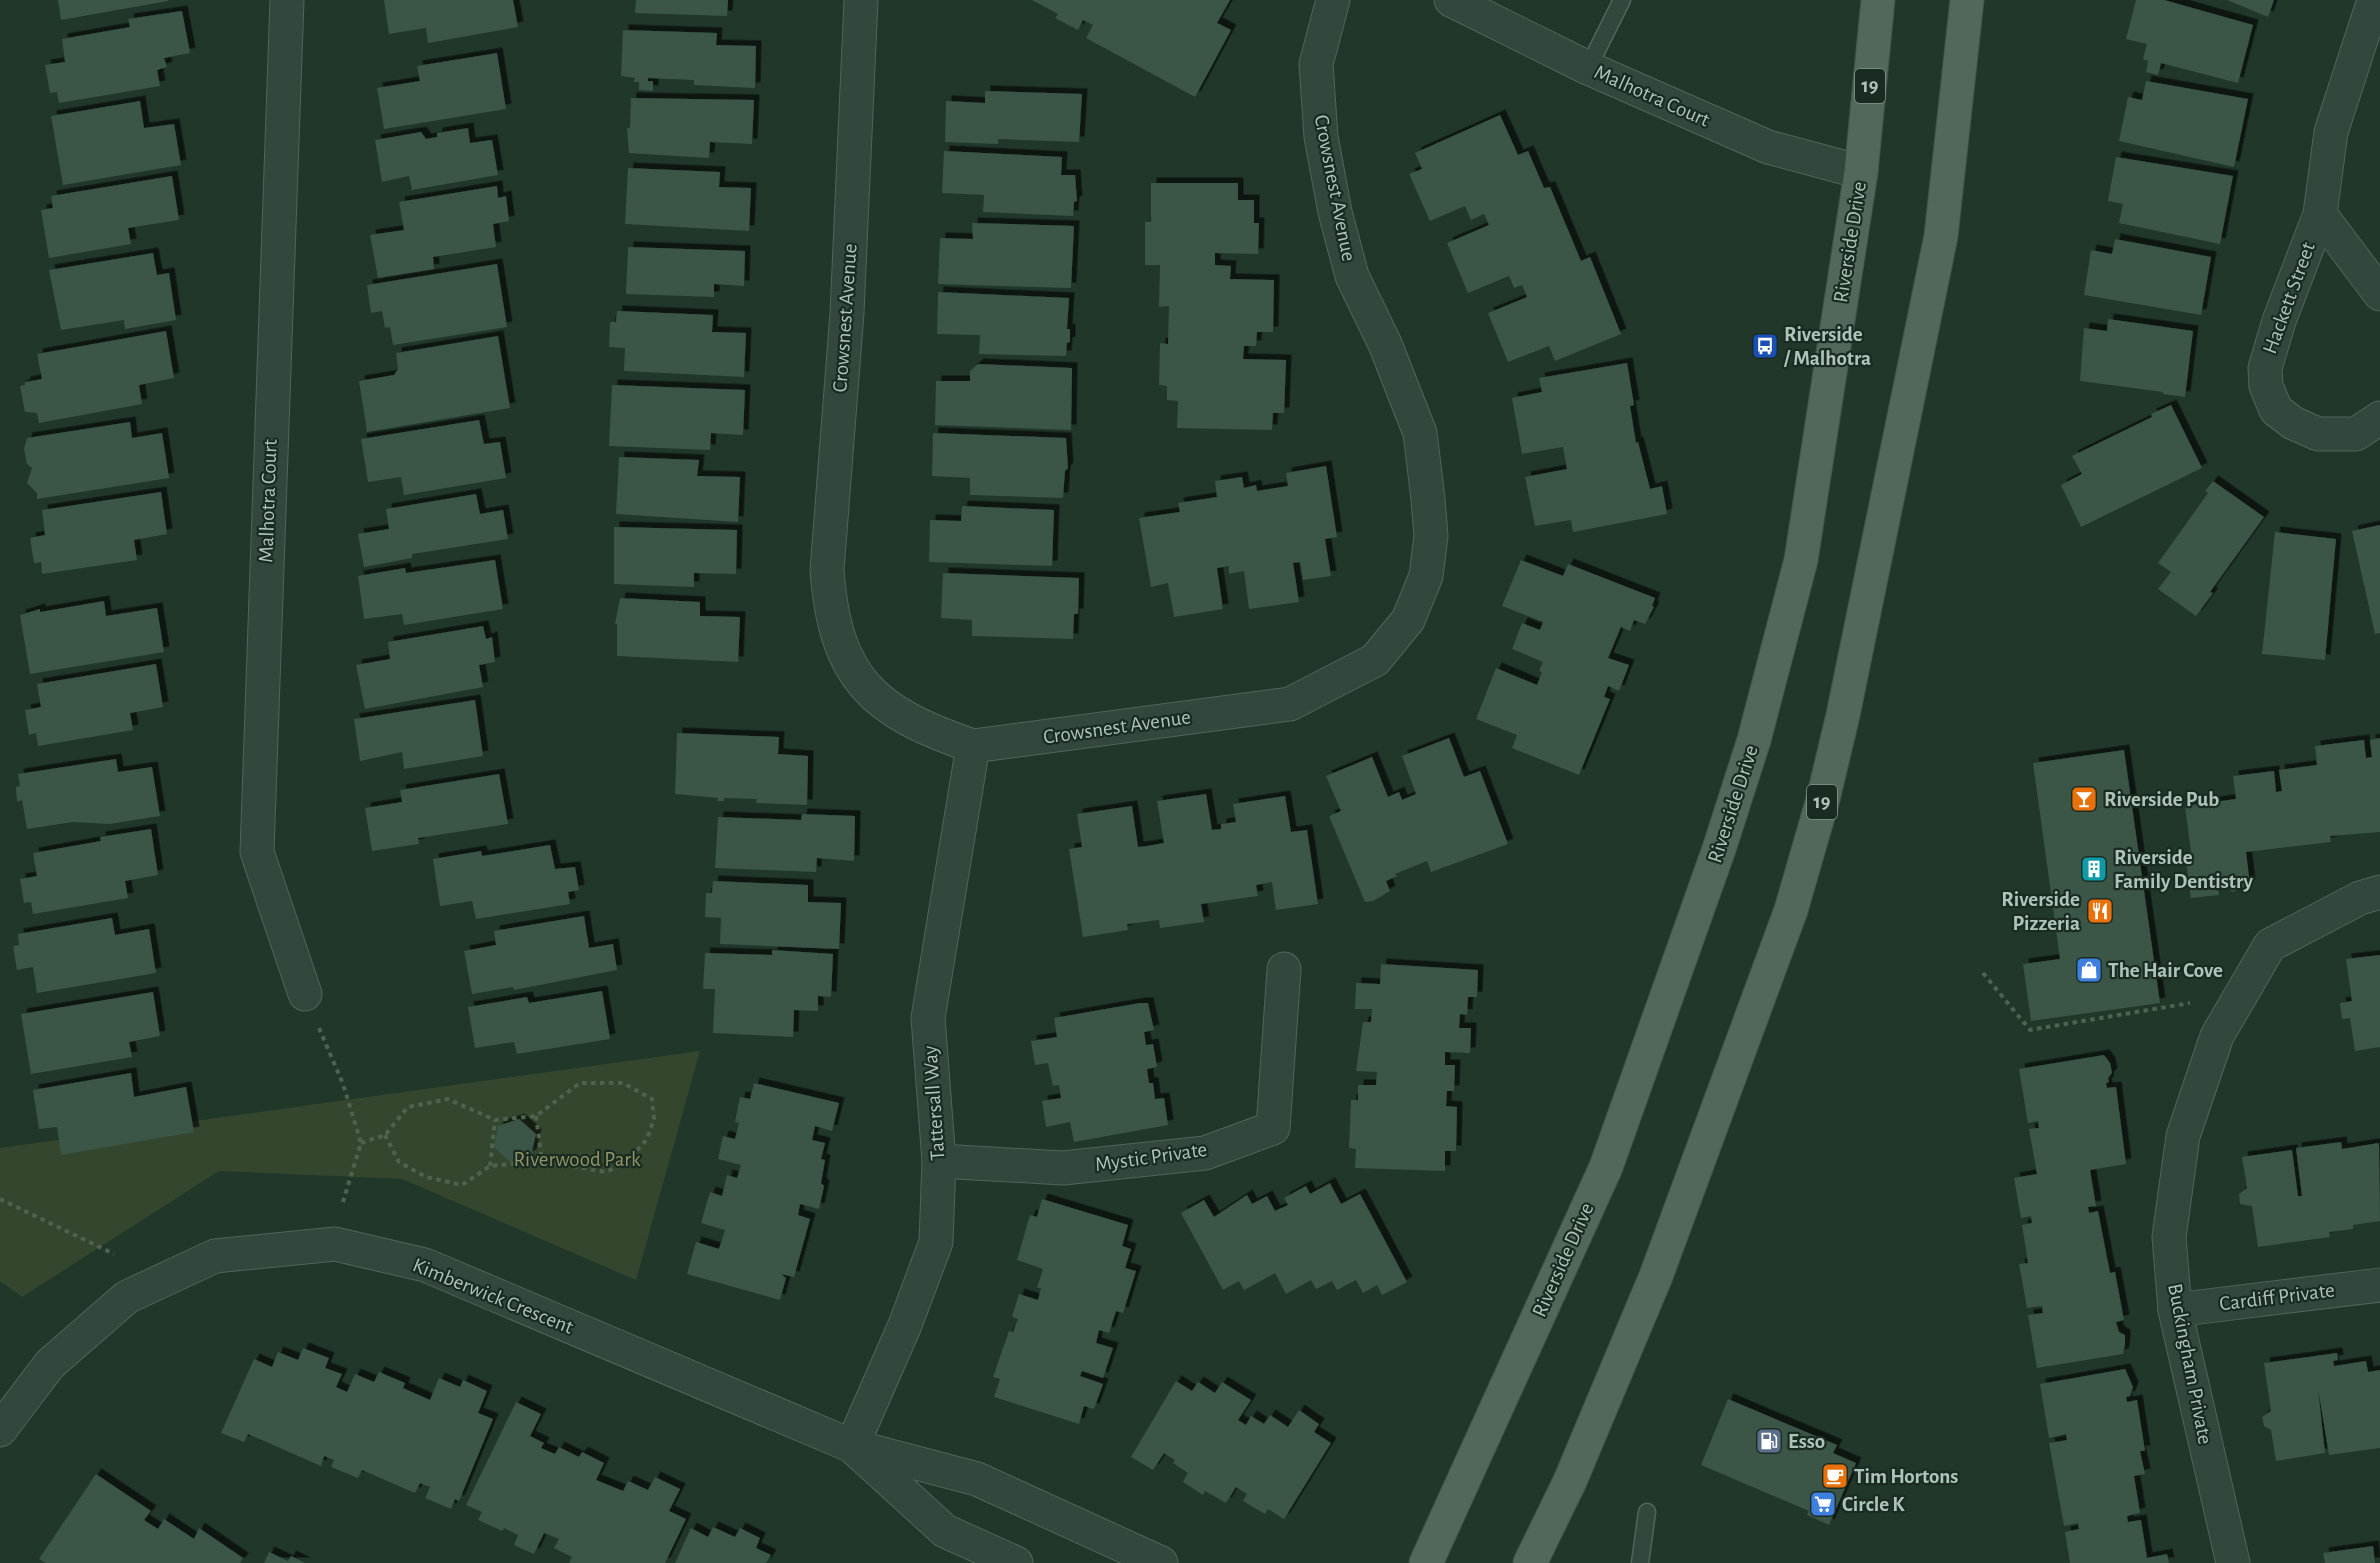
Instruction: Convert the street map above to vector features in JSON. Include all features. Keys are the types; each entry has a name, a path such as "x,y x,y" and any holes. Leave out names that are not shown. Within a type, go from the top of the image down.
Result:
{"main road":[{"name":"Riverside Drive","path":"1426,1563 1606,1167 1719,849 1754,740 1801,560 1861,172 1878,0"},
{"name":"19","path":"1530,1563 1570,1481 1656,1276 1791,910 1823,798 1843,715 1941,236 1966,0"}],"street":[{"name":"Malhotra Court","path":"286,0 256,852 304,994"},
{"name":"Crowsnest Avenue","path":"861,0 847,313 827,570 830,607 838,638 851,664 870,693 896,713 926,730 973,746 1290,704 1375,660 1408,620 1426,576 1431,536 1424,466 1420,434 1385,344 1352,276 1335,212 1321,137 1316,64 1333,0"},
{"name":"Malhotra Court","path":"1451,0 1588,68 1768,147 1861,172"},
{"name":"Hackett Street","path":"2374,0 2331,132 2320,214 2279,321 2265,368 2266,386 2276,410 2292,423 2318,434 2356,434 2376,423 2380,418"},
{"name":"Hackett Street","path":"2320,214 2380,294"},
{"name":"Tattersall Way","path":"852,1446 905,1325 936,1242 939,1161 928,1018 973,746"},
{"name":"Buckingham Private","path":"2233,1563 2175,1310 2169,1237 2183,1136 2217,1036 2270,945 2360,898 2380,892"},
{"name":"Mystic Private","path":"939,1161 1063,1168 1205,1152 1273,1128 1284,969"},
{"name":"Kimberwick Crescent","path":"0,1430 50,1364 127,1297 215,1256 335,1244 425,1265 852,1446 977,1479 1161,1563"},
{"name":"Cardiff Private","path":"2175,1310 2380,1285"},
{"name":"Kimberwick Crescent","path":"852,1446 945,1531 1016,1563"}],"lane":[{"path":"1588,68 1622,0"},
{"path":"1640,1563 1647,1512"}],"path":[{"path":"1983,973 2030,1030 2178,1006 2243,990"},
{"path":"304,994 343,1084 361,1143 344,1195 335,1244"},
{"path":"361,1143 385,1135 408,1107 448,1099 495,1120 536,1116 580,1083 623,1083 652,1100 654,1119 647,1139 627,1162 606,1172 542,1161 490,1166 462,1185 426,1177 399,1162 385,1135"},
{"path":"536,1116 542,1161"},
{"path":"490,1166 495,1120"},
{"path":"0,1199 114,1254"}],"green space":[{"name":"Riverwood Park","path":"700,1051 636,1280 402,1179 219,1171 22,1297 0,1281 0,1148"}],"building":[{"path":"58,0 168,0 168,1 61,20"},
{"path":"384,0 513,0 518,27 428,43 426,28 389,34"},
{"path":"636,0 728,0 727,16 635,13"},
{"path":"1032,0 1230,0 1217,23 1231,30 1195,97 1086,38 1093,25 1083,20 1078,30 1055,18 1058,14"},
{"path":"2136,0 2164,0 2253,25 2238,83 2161,63 2158,75 2146,72 2148,61 2143,59 2147,44 2126,39"},
{"path":"2227,0 2274,0 2268,17"},
{"path":"182,11 190,53 164,58 167,67 157,70 160,86 59,103 57,92 50,93 45,65 65,62 62,39 130,27 128,19"},
{"path":"623,30 717,33 716,45 756,46 755,88 694,85 694,80 648,78 648,81 653,81 653,91 639,90 639,82 634,82 635,78 621,76"},
{"path":"497,53 506,109 384,129 377,88 420,81 417,66"},
{"path":"2146,81 2248,99 2234,167 2119,141 2128,97 2142,100"},
{"path":"985,91 1082,94 1079,142 998,139 998,144 945,142 946,101 985,103"},
{"path":"631,98 754,100 752,144 710,142 709,158 629,153 627,128 630,128"},
{"path":"140,101 144,128 174,124 181,165 63,185 51,116"},
{"path":"1500,115 1518,155 1528,151 1544,188 1550,187 1581,261 1590,257 1621,334 1555,361 1549,346 1508,362 1488,313 1527,297 1522,285 1514,288 1509,276 1468,293 1447,243 1489,225 1484,214 1471,220 1465,206 1430,221 1409,174 1422,169 1415,153"},
{"path":"468,128 470,143 492,140 498,175 412,190 409,176 382,182 375,140 421,132 426,139 437,137 437,133"},
{"path":"944,151 1062,157 1061,175 1075,175 1077,201 1074,202 1073,216 983,212 984,195 942,193"},
{"path":"2116,157 2233,176 2220,244 2119,223 2123,204 2108,201"},
{"path":"628,168 720,172 719,187 751,188 749,231 625,224"},
{"path":"172,176 179,220 128,228 131,244 49,258 41,210 53,208 51,196"},
{"path":"1151,183 1238,183 1238,200 1254,200 1254,223 1259,223 1258,254 1215,253 1215,265 1231,266 1230,279 1274,280 1273,332 1257,332 1256,346 1244,346 1243,359 1286,360 1284,413 1273,413 1272,430 1177,428 1178,401 1167,400 1167,386 1159,385 1160,343 1168,344 1169,306 1159,307 1160,265 1145,265 1145,222 1151,222"},
{"path":"497,186 498,198 506,196 509,221 493,224 496,247 433,257 434,269 378,278 370,235 404,230 399,202"},
{"path":"972,223 1074,226 1071,288 938,284 940,238 973,239"},
{"path":"2115,239 2211,257 2201,315 2084,295 2091,250 2112,254"},
{"path":"628,247 745,251 744,286 714,284 714,297 626,294"},
{"path":"153,253 157,275 169,273 176,320 125,329 124,320 61,330 49,270"},
{"path":"497,264 507,327 393,345 390,327 385,328 382,311 371,313 367,285"},
{"path":"938,292 1069,298 1067,329 1070,329 1070,342 1067,343 1066,356 979,354 980,335 937,334"},
{"path":"617,311 713,315 712,332 746,333 744,377 624,371 625,348 609,347 610,322 616,322"},
{"path":"2108,319 2193,331 2185,397 2080,381 2084,328 2107,331"},
{"path":"166,331 174,378 139,385 142,404 39,423 37,413 25,412 20,386 25,385 25,382 42,379 37,354"},
{"path":"498,336 510,408 367,432 359,381 394,375 398,369 396,353"},
{"path":"1627,363 1634,405 1630,406 1636,443 1638,442 1650,489 1662,486 1667,514 1573,532 1571,520 1535,526 1525,477 1567,469 1563,447 1522,454 1512,398 1542,392 1539,378"},
{"path":"978,364 1072,368 1071,430 935,425 936,381 970,381 970,371"},
{"path":"612,385 745,390 743,435 711,433 710,450 609,446"},
{"path":"2171,405 2202,468 2081,527 2061,485 2082,474 2072,456 2152,417 2151,414"},
{"path":"479,420 484,444 500,442 506,478 404,495 401,477 368,482 361,439"},
{"path":"130,422 132,438 162,433 169,478 37,499 37,493 27,483 32,468 27,464 24,449 27,438"},
{"path":"933,433 1066,438 1068,468 1065,471 1063,498 970,495 970,478 932,476"},
{"path":"619,457 699,460 697,476 740,477 738,522 616,514"},
{"path":"1326,466 1337,537 1325,539 1331,576 1303,580 1300,562 1293,563 1299,602 1249,609 1244,571 1229,574 1229,566 1217,568 1223,609 1174,617 1168,583 1151,587 1139,518 1180,512 1178,503 1217,497 1215,481 1242,477 1244,488 1256,485 1257,491 1288,486 1286,473"},
{"path":"2213,481 2264,517 2210,592 2213,593 2196,616 2158,589 2171,572 2158,563 2208,493 2205,491"},
{"path":"161,492 167,534 134,540 137,560 42,574 41,562 34,563 30,538 45,535 42,510"},
{"path":"476,494 480,514 503,510 508,539 412,554 412,558 364,567 358,534 389,529 386,509"},
{"path":"962,506 1054,510 1052,566 929,562 930,520 961,521"},
{"path":"2380,525 2380,633 2375,634 2352,531"},
{"path":"614,527 737,530 736,574 694,573 694,587 614,584"},
{"path":"2275,532 2336,539 2325,660 2262,654"},
{"path":"495,560 503,609 404,625 402,614 364,619 358,576 405,568 406,573"},
{"path":"1521,560 1563,576 1568,564 1655,598 1652,606 1654,607 1645,624 1634,620 1630,631 1621,627 1608,658 1629,665 1619,691 1608,686 1604,697 1610,699 1579,775 1512,748 1517,735 1476,719 1496,668 1537,685 1542,672 1539,671 1543,662 1512,649 1522,623 1540,630 1543,622 1502,606"},
{"path":"943,573 1079,578 1078,614 1074,614 1073,639 972,636 972,620 941,618"},
{"path":"620,598 700,602 700,616 740,617 738,662 617,656 617,624 615,624"},
{"path":"104,601 106,616 157,608 164,652 30,674 20,615 40,609 40,612"},
{"path":"483,626 486,639 492,637 495,662 479,665 483,687 365,709 356,665 390,659 388,642"},
{"path":"156,664 163,707 130,713 133,730 38,746 36,733 29,735 25,710 41,707 37,684"},
{"path":"475,700 483,756 404,769 402,752 360,761 354,719"},
{"path":"677,733 779,737 778,754 808,756 807,805 756,803 757,799 724,798 724,801 717,801 718,798 675,794"},
{"path":"1449,738 1464,777 1480,771 1508,844 1431,872 1427,861 1395,874 1397,876 1386,881 1390,891 1373,901 1365,902 1329,816 1341,811 1326,776 1372,757 1388,797 1399,792 1402,800 1416,794 1402,756"},
{"path":"2380,738 2380,832 2330,836 2331,842 2246,852 2250,885 2232,892 2228,887 2218,886 2219,895 2191,898 2185,853 2191,852 2185,806 2236,799 2233,776 2274,771 2276,792 2282,791 2279,770 2317,765 2315,746 2364,740 2366,758 2372,757 2370,740"},
{"path":"2124,750 2160,1003 2031,1021 2023,964 2060,959 2033,763"},
{"path":"116,759 118,772 152,767 160,816 109,824 73,822 27,829 22,800 17,802 16,787 20,786 18,774"},
{"path":"499,774 508,824 418,838 419,844 372,851 365,808 402,802 400,790"},
{"path":"1206,794 1212,830 1221,829 1221,824 1236,822 1233,804 1285,796 1291,832 1307,830 1318,904 1276,910 1272,882 1256,885 1258,896 1201,904 1204,922 1160,928 1159,920 1127,924 1128,930 1083,937 1069,849 1082,847 1077,814 1132,806 1138,847 1147,846 1164,843 1157,801"},
{"path":"802,814 855,816 854,861 817,858 816,872 715,868 718,817 801,820"},
{"path":"151,829 158,875 125,881 128,898 33,914 31,902 24,903 20,879 37,876 33,853 101,841 100,837"},
{"path":"550,845 555,869 575,867 579,890 568,892 570,904 476,919 472,901 440,906 433,859 481,851 482,856"},
{"path":"713,881 808,885 808,902 841,903 839,949 720,944 721,918 705,917 706,893 712,893"},
{"path":"584,916 589,948 613,944 617,970 514,990 513,987 472,994 464,951 496,945 494,931"},
{"path":"112,918 115,935 149,929 156,973 37,993 33,967 17,970 13,946 19,945 18,934"},
{"path":"772,950 833,954 831,997 818,996 818,1011 794,1010 793,1037 713,1033 715,989 703,989 705,953 772,955"},
{"path":"2380,955 2380,1047 2355,1051 2350,1018 2342,1019 2340,1003 2352,1001 2346,959"},
{"path":"1381,964 1478,970 1477,997 1468,997 1467,1015 1460,1014 1459,1028 1471,1028 1470,1053 1445,1052 1445,1065 1455,1065 1454,1091 1447,1091 1446,1106 1457,1107 1456,1151 1445,1151 1445,1171 1355,1168 1356,1149 1349,1148 1351,1100 1358,1100 1358,1085 1376,1085 1377,1072 1356,1071 1363,1022 1371,1022 1372,1009 1355,1009 1356,983 1380,984"},
{"path":"602,991 610,1039 517,1054 514,1042 475,1048 468,1007 527,997 529,1003"},
{"path":"153,992 160,1036 129,1042 132,1057 31,1074 21,1014"},
{"path":"1148,1003 1154,1030 1144,1032 1146,1045 1153,1044 1157,1067 1147,1069 1149,1083 1153,1083 1155,1099 1164,1098 1168,1125 1074,1142 1070,1122 1046,1127 1042,1101 1061,1098 1059,1085 1053,1086 1048,1063 1035,1065 1031,1041 1057,1037 1054,1018"},
{"path":"2104,1055 2110,1063 2112,1073 2108,1078 2109,1082 2106,1083 2107,1088 2116,1087 2126,1164 2090,1170 2096,1206 2088,1207 2089,1213 2098,1211 2110,1273 2115,1272 2124,1320 2116,1322 2119,1332 2125,1335 2123,1354 2037,1368 2028,1315 2043,1313 2042,1306 2027,1308 2019,1264 2028,1263 2022,1225 2032,1223 2031,1216 2021,1218 2014,1178 2037,1174 2029,1129 2039,1128 2038,1121 2028,1123 2019,1069"},
{"path":"131,1073 134,1097 186,1087 194,1132 61,1155 57,1127 39,1129 33,1090"},
{"path":"754,1083 839,1103 832,1131 815,1126 812,1140 825,1143 821,1159 825,1160 821,1183 824,1186 819,1209 800,1204 798,1215 810,1219 794,1277 781,1274 786,1278 780,1300 687,1274 696,1242 719,1249 725,1230 701,1223 710,1192 722,1196 727,1175 737,1178 741,1165 718,1159 723,1136 735,1139 739,1123 735,1122 740,1097 750,1099"},
{"path":"519,1119 536,1134 531,1155 510,1162 494,1147 498,1126"},
{"path":"2341,1142 2342,1149 2379,1143 2380,1221 2353,1225 2353,1229 2329,1232 2330,1237 2258,1247 2252,1206 2240,1204 2239,1194 2247,1188 2242,1157 2292,1150 2298,1196 2302,1196 2296,1148"},
{"path":"1330,1183 1341,1204 1360,1194 1407,1282 1382,1295 1377,1285 1363,1293 1356,1280 1337,1290 1332,1281 1316,1289 1311,1280 1286,1294 1275,1273 1244,1290 1239,1281 1223,1290 1181,1213 1204,1200 1214,1217 1247,1195 1252,1204 1267,1196 1275,1211 1288,1205 1284,1198 1306,1186 1310,1194"},
{"path":"1042,1199 1128,1225 1122,1246 1131,1249 1125,1268 1136,1271 1123,1313 1116,1311 1109,1333 1099,1330 1096,1343 1113,1348 1103,1378 1082,1371 1080,1376 1103,1384 1094,1409 1084,1406 1079,1424 994,1397 1000,1379 993,1377 1009,1331 1013,1332 1018,1319 1012,1317 1019,1294 1038,1300 1041,1288 1037,1288 1043,1269 1017,1260 1030,1215 1037,1217"},
{"path":"303,1348 329,1358 325,1368 342,1374 336,1387 347,1392 355,1374 374,1382 379,1372 405,1383 403,1388 430,1400 439,1378 460,1387 463,1380 487,1391 478,1413 493,1419 459,1501 455,1499 451,1509 425,1498 430,1487 420,1483 415,1493 362,1470 358,1478 331,1467 334,1460 324,1456 321,1466 248,1434 244,1442 221,1433 254,1359 272,1367 278,1352 298,1360"},
{"path":"2337,1353 2338,1360 2333,1361 2334,1366 2366,1361 2368,1372 2380,1370 2380,1448 2329,1455 2318,1388 2325,1453 2276,1461 2271,1430 2264,1426 2262,1417 2271,1411 2264,1363"},
{"path":"2125,1369 2133,1387 2130,1396 2126,1397 2127,1402 2137,1400 2145,1451 2140,1451 2145,1474 2134,1476 2140,1513 2127,1516 2128,1522 2141,1520 2147,1558 2167,1554 2169,1563 2070,1563 2065,1532 2079,1529 2078,1523 2064,1526 2049,1443 2067,1440 2066,1434 2049,1438 2040,1384"},
{"path":"1176,1381 1192,1391 1198,1382 1215,1393 1222,1382 1251,1400 1238,1420 1246,1425 1251,1416 1264,1424 1270,1415 1288,1427 1299,1410 1319,1424 1314,1432 1331,1443 1284,1519 1268,1509 1265,1514 1243,1501 1247,1494 1236,1487 1226,1503 1205,1491 1203,1495 1183,1482 1188,1473 1173,1463 1175,1460 1164,1453 1153,1470 1131,1457"},
{"path":"1728,1399 1837,1445 1833,1453 1856,1463 1829,1525 1807,1515 1809,1511 1701,1465"},
{"path":"516,1402 541,1414 530,1436 544,1443 541,1448 555,1454 559,1447 579,1457 582,1452 604,1463 596,1480 623,1491 628,1481 648,1490 655,1477 680,1489 669,1511 686,1519 665,1563 569,1563 572,1557 554,1548 559,1539 544,1533 534,1554 514,1545 518,1535 504,1528 502,1531 478,1520 482,1512 466,1505"},
{"path":"96,1474 151,1511 144,1520 158,1529 164,1519 194,1539 199,1528 243,1558 240,1563 46,1563 39,1559"},
{"path":"713,1527 735,1537 740,1528 760,1538 756,1548 771,1555 766,1563 675,1563 691,1528 708,1537"},
{"path":"2373,1546 2375,1563 2325,1563 2323,1553"},
{"path":"269,1552 288,1561 291,1556 305,1563 264,1563"}],"place":[{"name":"Riverside / Malhotra","path":"1765,346"},
{"name":"Riverside Pub","path":"2084,799"},
{"name":"Riverside Family Dentistry","path":"2094,869"},
{"name":"Riverside Pizzeria","path":"2100,911"},
{"name":"The Hair Cove","path":"2089,970"},
{"name":"Esso","path":"1769,1441"},
{"name":"Tim Hortons","path":"1835,1476"},
{"name":"Circle K","path":"1823,1504"}]}
